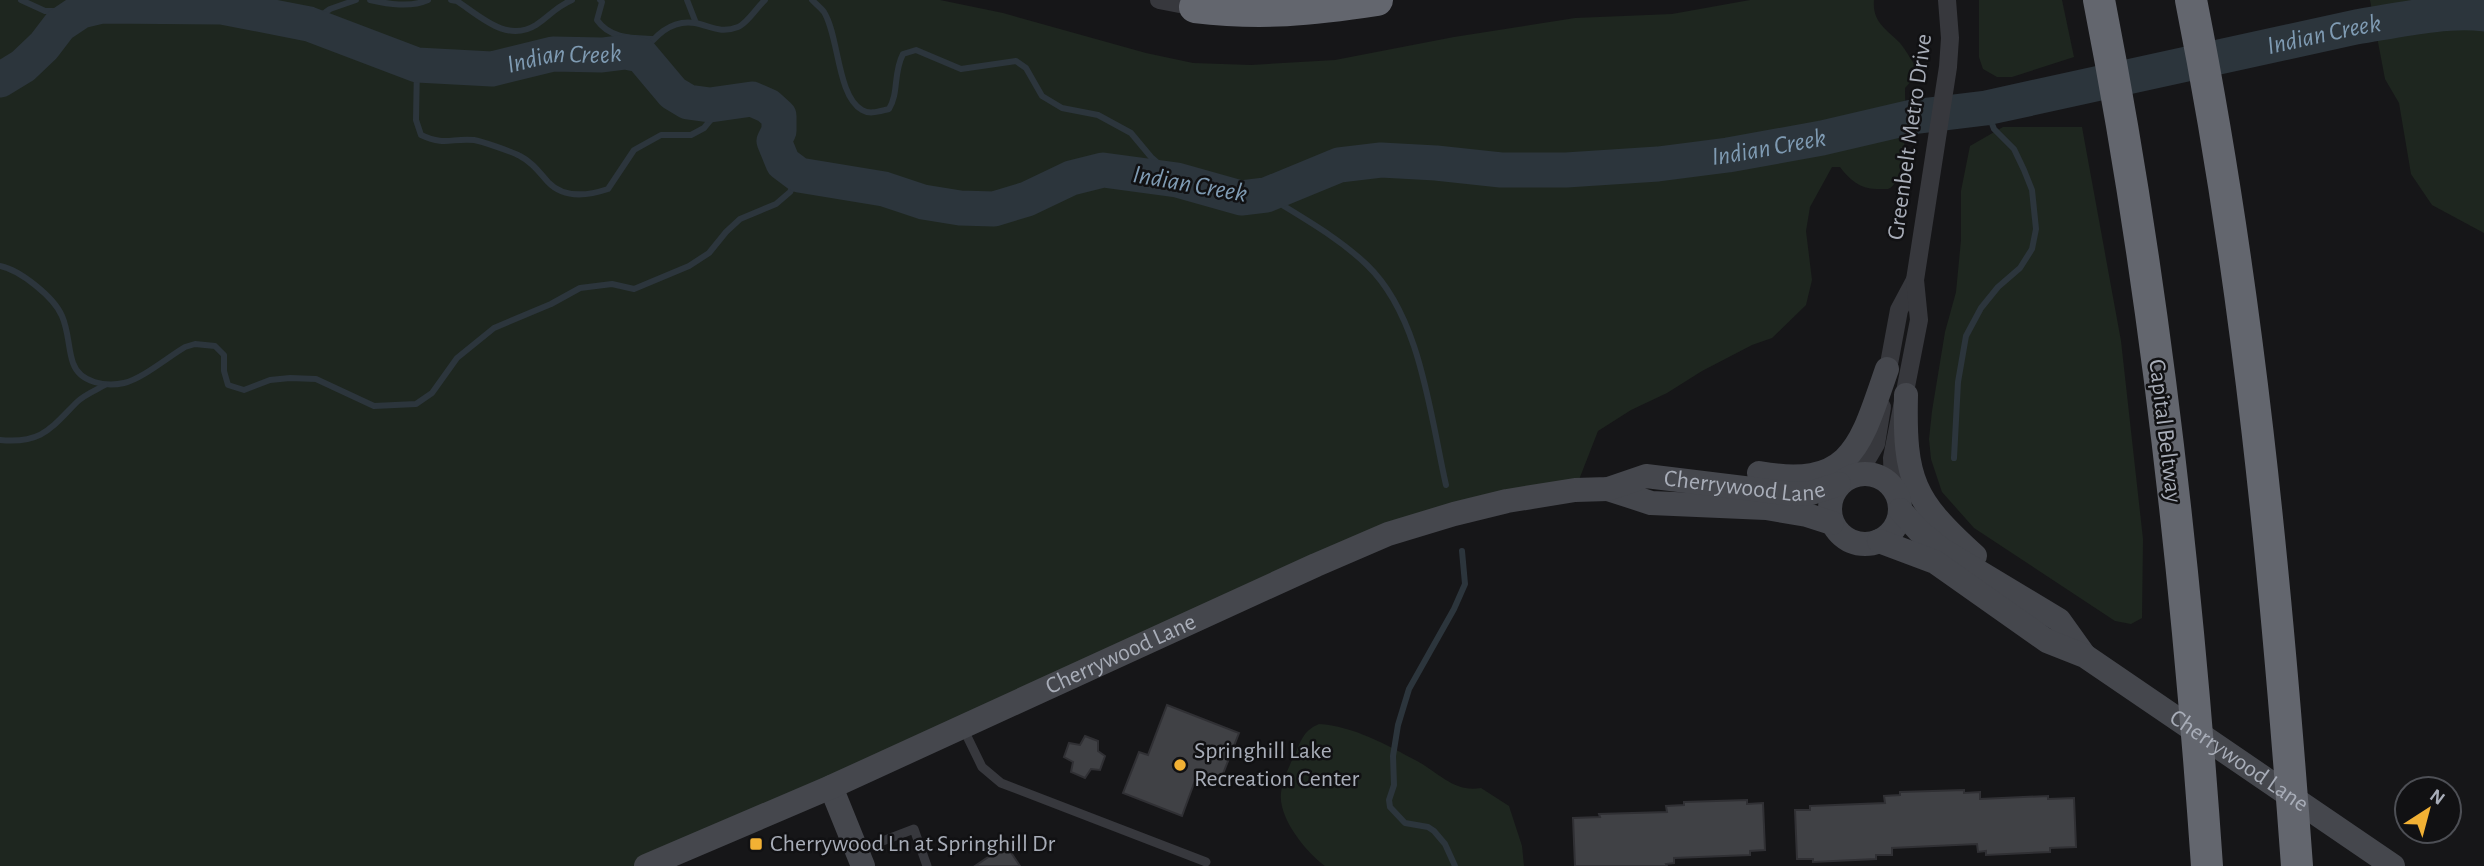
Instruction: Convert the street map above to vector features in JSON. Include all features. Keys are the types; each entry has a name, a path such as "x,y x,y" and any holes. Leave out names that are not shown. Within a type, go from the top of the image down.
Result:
{"highway":[{"path":"1196,4 1239,12 1275,12 1377,0"},
{"name":"Capital Beltway","path":"2099,0 2136,209 2180,547 2197,711 2207,866"},
{"path":"2194,15 2227,199 2246,333 2285,705 2297,866"}],"street":[{"path":"1159,0 1196,4"},
{"name":"Greenbelt Metro Drive","path":"1893,486 1892,458 1919,320 1915,280 1948,68 1950,38 1947,0"},
{"name":"Greenbelt Metro Drive","path":"1849,479 1876,444 1899,310 1915,280"},
{"path":"1700,482 1735,472 1807,476 1838,464 1850,455 1861,440 1888,369"},
{"path":"1906,395 1905,441 1917,490 1941,526 2012,590"},
{"path":"1877,475 1893,486 1900,501 1900,510 1892,532 1879,541 1863,544 1853,542 1836,531 1832,523 1832,494 1849,479 1877,475"},
{"name":"Cherrywood Lane","path":"646,866 831,787 1388,534 1419,523 1507,501 1575,490 1608,489 1646,476 1794,494 1811,493 1849,479"},
{"name":"Cherrywood Lane","path":"1608,489 1651,503 1766,508 1807,515 1832,523"},
{"name":"Cherrywood Lane","path":"1900,510 1919,531 1941,549 2059,620 2085,656"},
{"name":"Cherrywood Lane","path":"1879,541 1935,562 2048,641 2085,656 2393,866"},
{"path":"831,787 860,858"}],"lane":[{"path":"962,727 982,767 1000,783 1206,862"},
{"path":"860,858 914,829 927,866"}],"shaded area":[{"path":"0,0 940,0 1003,13 1146,53 1193,63 1251,65 1335,60 1454,37 1575,18 1672,14 1750,0 1874,0 1878,20 1900,43 1916,67 1913,79 1905,88 1903,159 1895,183 1888,189 1865,187 1851,179 1840,167 1832,167 1810,207 1806,231 1812,280 1806,305 1772,338 1752,345 1702,371 1598,431 1575,490 1454,514 646,866 0,866"},
{"path":"1979,0 2062,0 2074,57 2012,77 1997,77 1983,69 1979,57"},
{"path":"2370,0 2484,0 2484,233 2432,205 2411,174 2399,103 2385,79"},
{"path":"2003,127 2082,127 2121,341 2143,539 2142,618 2131,624 2115,621 1974,528 1942,492 1931,459 1929,439 1932,411 1945,332 1956,292 1961,240 1961,191 1970,146"},
{"path":"1319,724 1344,728 1370,737 1417,761 1455,785 1481,788 1509,806 1522,846 1524,866 1325,866 1295,834 1281,803 1283,782 1300,743 1307,732"}],"building":[{"name":"Springhill Lake Recreation Center","path":"1167,705 1239,733 1219,784 1197,775 1182,816 1123,793 1139,752 1148,755"},
{"path":"1085,736 1098,741 1098,751 1105,756 1100,770 1091,769 1085,778 1071,772 1073,762 1064,757 1069,743 1080,745"},
{"path":"1964,790 1964,793 1980,792 1980,799 2048,796 2048,799 2074,798 2076,847 2050,848 2050,852 1986,855 1986,851 1978,852 1977,844 1892,848 1892,855 1876,855 1876,859 1813,862 1813,859 1797,859 1795,810 1810,810 1810,806 1885,803 1884,796 1900,795 1900,792"},
{"path":"1747,800 1747,804 1763,803 1765,850 1750,851 1750,855 1674,858 1674,863 1666,864 1667,866 1575,866 1573,818 1600,817 1599,814 1667,812 1666,806 1684,805 1684,802"},
{"path":"1006,845 1020,866 975,866"}],"waterway":[{"path":"21,0 45,11 81,11"},
{"path":"309,24 330,9 356,0"},
{"path":"370,0 406,5 428,0"},
{"path":"451,0 457,1 495,26 515,31 536,25 572,0"},
{"path":"600,0 602,2 597,20 608,31 622,36 653,39"},
{"path":"687,0 696,23"},
{"path":"641,55 657,36 670,27 686,22 721,30 732,29 745,22 765,0"},
{"path":"812,0 824,12 848,92 862,110 872,112 889,109 903,54 916,50 961,69 1016,61 1026,68 1042,96 1062,108 1098,115 1131,133 1151,157 1177,180"},
{"name":"Indian Creek","path":"0,80 23,66 44,46 60,25 81,11 102,6 222,7 309,24 417,65 492,69 553,54 602,55 626,52 641,55 673,93 688,102 710,105 752,99 768,106 779,116 779,131 774,141 783,163 799,175 884,189 923,202 960,208 994,209 1027,199 1071,178 1103,170 1177,180 1241,198 1266,195 1339,165 1381,160 1501,170 1566,170 1658,164 1728,155 1822,138 1912,117 1986,108 2356,27 2437,14 2484,14"},
{"path":"417,65 416,120 421,135 442,141 474,140 511,152 528,161 554,187 568,194 608,189 634,150 661,135 691,135 704,128 726,101"},
{"path":"1954,458 1958,382 1966,336 1981,308 1998,287 2020,268 2032,249 2036,229 2032,190 2024,170 2014,149 1994,129 1986,108"},
{"path":"0,266 26,279 52,301 62,316 76,370 94,382 109,384 131,381 185,347 195,344 215,346 224,355 224,371 228,385 244,390 270,380 316,379 374,406 416,404 432,393 457,358 494,328 551,304 580,288 612,284 634,289 689,266 709,253 740,219 776,204 790,192 799,175"},
{"path":"1266,195 1344,245 1367,265 1400,311 1421,368 1446,485"},
{"path":"0,440 14,441 36,437 52,427 80,399 105,385"},
{"path":"1455,866 1445,844 1434,831 1428,827 1405,823 1390,807 1389,800 1394,785 1393,756 1398,725 1409,689 1465,584 1462,551"}],"place":[{"name":"Springhill Lake Recreation Center","path":"1180,765"},
{"name":"Cherrywood Ln at Springhill Dr","path":"756,844"}]}
